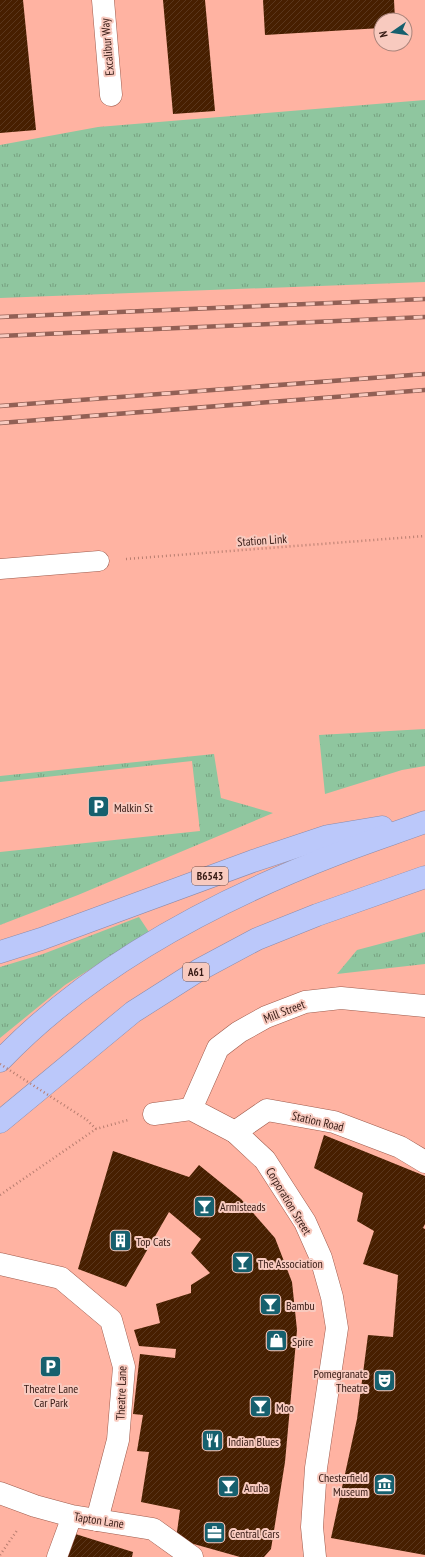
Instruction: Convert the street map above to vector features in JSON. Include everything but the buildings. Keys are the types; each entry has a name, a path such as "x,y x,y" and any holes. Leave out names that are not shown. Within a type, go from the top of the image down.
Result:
{"highway":[{"name":"B6543","path":"0,952 41,939 253,861 328,836 425,822"},
{"path":"0,1062 26,1033 72,996 151,942 208,911 274,880 334,854 425,822"},
{"name":"A61","path":"0,1122 133,1012 200,970 257,939 425,877"}],"street":[{"name":"Excalibur Way","path":"103,0 111,95"},
{"name":"Mill Street","path":"190,1109 218,1048 238,1032 266,1017 305,1002 342,998 425,1006"},
{"path":"154,1114 190,1109"},
{"name":"Corporation Street","path":"190,1109 235,1132 265,1160 305,1222 320,1258 332,1297 337,1328 316,1468 312,1528 315,1557"},
{"name":"Station Road","path":"235,1132 267,1110 334,1122 400,1147 425,1162"},
{"name":"Theatre Lane","path":"0,1264 61,1278 111,1320 124,1368 118,1440 96,1520"},
{"name":"Tapton Lane","path":"0,1493 35,1506 72,1516 153,1528 192,1557"}],"lane":[{"path":"0,569 100,561"},
{"path":"57,1557 72,1516"}],"path":[{"name":"Station Link","path":"100,561 425,536"},
{"path":"0,1062 88,1120 96,1129 0,1195"}],"green space":[{"path":"425,100 425,282 0,298 0,145 98,127"},
{"path":"425,729 425,766 402,770 325,794 319,735"},
{"path":"214,754 221,798 273,813 78,895 0,925 0,852 200,831 192,761 0,782 0,776"},
{"path":"139,917 149,932 65,985 0,1038 0,967 43,954"},
{"path":"425,932 425,964 337,974 357,950"}],"railway":[{"path":"0,317 425,299"},
{"path":"0,336 425,317"},
{"path":"0,406 425,374"},
{"path":"0,423 425,390"}],"place":[{"name":"Malkin St","path":"99,807"},
{"name":"Armisteads","path":"204,1206"},
{"name":"Top Cats","path":"120,1241"},
{"name":"The Association","path":"242,1263"},
{"name":"Bambu","path":"270,1305"},
{"name":"Spire","path":"276,1341"},
{"name":"Theatre Lane Car Park","path":"51,1367"},
{"name":"Pomegranate Theatre","path":"384,1380"},
{"name":"Moo","path":"261,1407"},
{"name":"Indian Blues","path":"213,1441"},
{"name":"Chesterfield Museum","path":"384,1484"},
{"name":"Aruba","path":"228,1487"},
{"name":"Central Cars","path":"215,1533"}]}
